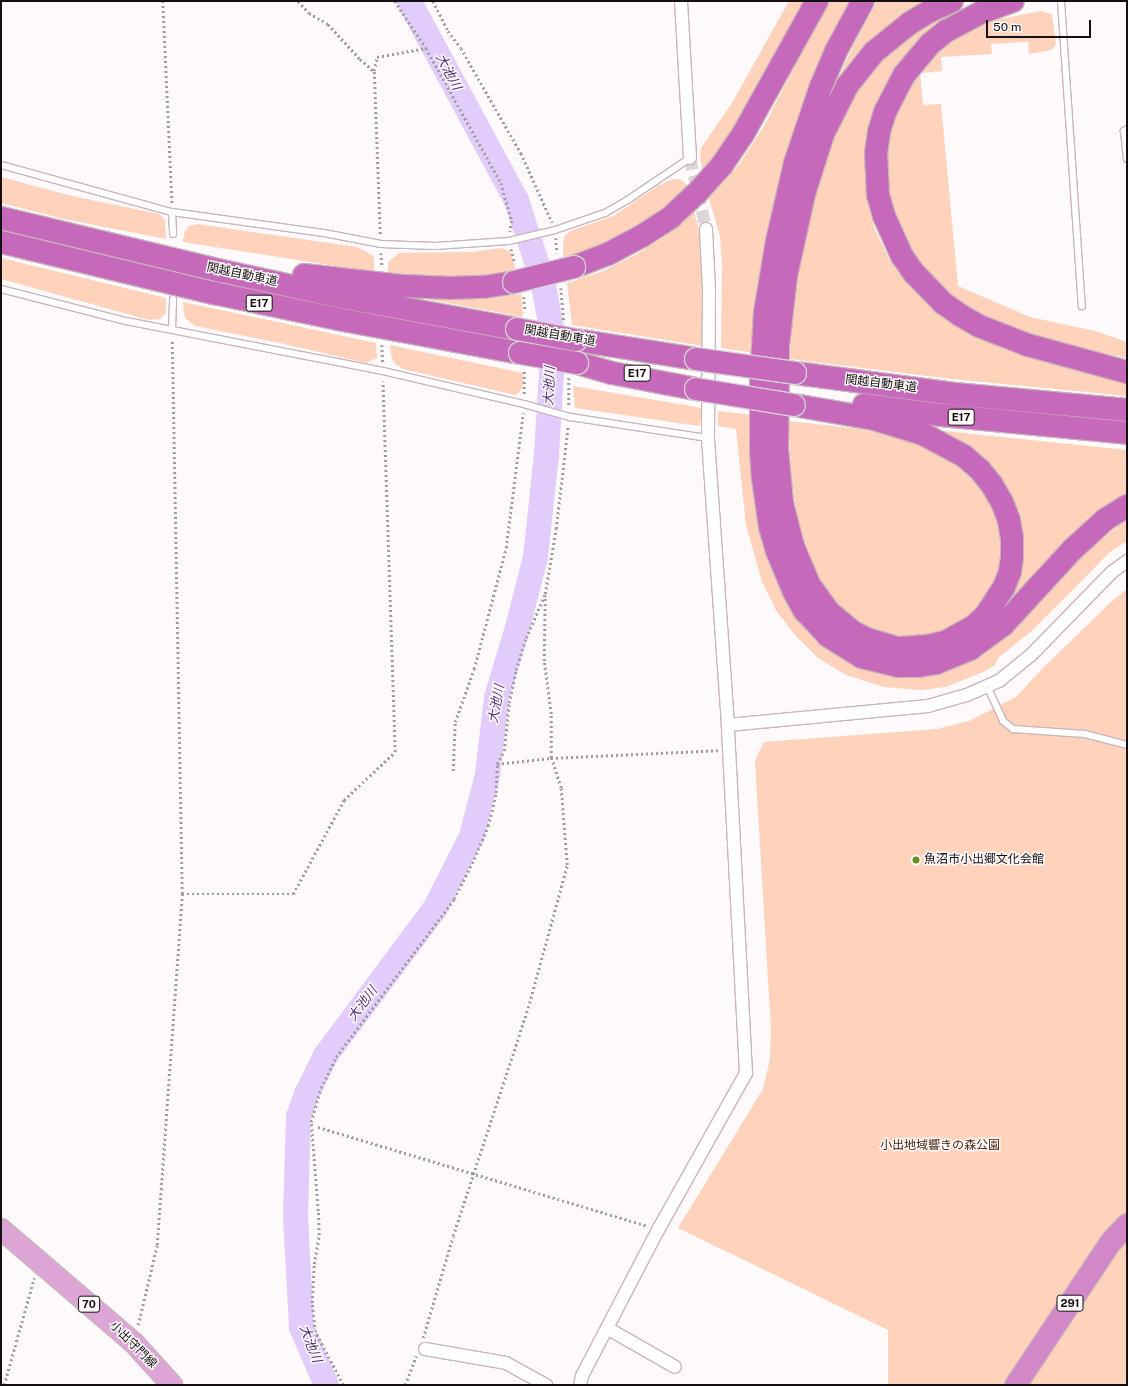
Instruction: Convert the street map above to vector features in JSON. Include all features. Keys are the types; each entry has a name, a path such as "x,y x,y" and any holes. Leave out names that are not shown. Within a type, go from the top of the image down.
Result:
{"highway":[{"path":"96,241 253,268 339,280 451,288 484,287 518,282 564,269 608,254 642,236 671,216 696,194 722,165 744,134 817,1"},
{"path":"863,1 836,51 821,86 795,163 777,241 765,312 761,388 763,478 770,527 777,551 794,592 808,614 828,636 862,657 898,666 918,666 936,663 970,649 1003,625 1073,549 1106,519 1127,506"},
{"path":"795,401 874,419 923,434 964,456 980,470 992,485 1002,502 1009,520 1012,538 1010,572 1004,587 990,610 974,626 945,642 928,646 897,648 867,639 853,632 829,612 809,584 793,546 782,503 777,449 778,353 786,276 802,200 823,134 847,86 874,52 910,23 952,1"},
{"path":"1012,1 980,13 946,31 930,44 904,74 885,112 879,132 876,153 876,174 884,216 902,256 914,273 943,303 960,315 979,326 1028,345 1127,372"},
{"name":"関越自動車道","path":"1,218 342,297 521,323 696,359 955,394 1127,410"},
{"name":"関越自動車道","path":"1,242 214,293 522,358 795,401 1127,433"},
{"name":"291","path":"1016,1385 1110,1242 1127,1224"}],"main road":[{"name":"小出守門線","path":"1,1229 134,1342 172,1385"}],"street":[{"path":"681,1 690,158"},
{"path":"580,1385 582,1376 658,1230 746,1073 728,749 728,725 708,438 709,289 706,229"},
{"path":"728,725 928,706 967,695 999,681 1031,656 1112,572 1127,561"},
{"path":"607,1328 675,1367"},
{"path":"421,1349 506,1363 546,1385"}],"lane":[{"path":"1061,1 1082,306"},
{"path":"1127,129 1124,131 1127,159"},
{"path":"1,165 172,212 324,233 381,244 435,246 509,241 555,230 605,213 629,199 690,158"},
{"path":"172,212 173,234"},
{"path":"1,289 126,321 383,371 524,404 570,417 708,438"},
{"path":"172,329 173,299"},
{"path":"987,686 1003,721 1013,729 1085,734 1127,746"}],"path":[{"path":"163,1 172,212"},
{"path":"298,1 310,13 328,24 360,59 374,71"},
{"path":"395,1 426,48 501,183 512,220 509,241 518,282 521,323"},
{"path":"433,1 448,31 461,48 521,153 555,230 564,269 570,333"},
{"path":"382,265 374,71 377,57 426,48"},
{"path":"134,1342 157,1245 182,894 172,329"},
{"path":"182,894 293,894 344,800 395,752 382,343"},
{"path":"454,771 455,722 474,669 506,548 524,404 522,358"},
{"path":"405,1385 421,1349 453,1236 528,1008 567,865 561,788 551,758 551,714 544,661 545,594 556,529 570,417 572,366"},
{"path":"343,1385 315,1332 312,1304 314,1264 319,1235 317,1175 311,1122 321,1088 336,1057 454,899 474,859 488,826 496,793 497,764 504,751 509,703 516,670 526,638 545,594"},
{"path":"497,764 551,758 728,749"},
{"path":"318,1127 658,1230"},
{"path":"4,1385 39,1260"}],"green space":[{"path":"789,1 807,1 750,109 703,175 700,155 701,148 732,103"},
{"path":"831,1 854,1 771,220 760,272 755,316 754,353 721,348 722,263 720,236 709,198 738,166 764,126 804,48"},
{"path":"877,1 928,1 831,94 853,46"},
{"path":"981,3 950,18 866,154 866,193 874,227 890,261 906,282 929,305 962,328 1006,349 1075,370 1127,382 1127,396 952,379 790,359 793,312 801,252 819,178 835,134 848,108 861,85 883,59 909,36 940,17"},
{"path":"1041,11 1052,14 1056,44 1052,50 1029,54 1028,42 991,44 992,54 941,57 942,71 920,73 923,105 941,104 958,286 1030,317 1095,331 1127,342 1127,358 1058,344 1001,325 978,314 955,300 918,267 891,219 885,162 889,136 896,111 912,81 923,66 944,46 972,28 996,20"},
{"path":"1,177 72,196 159,214 165,220 166,239 64,219 1,203"},
{"path":"680,179 689,189 642,228 564,264 564,237 570,231 613,216 658,186 670,180"},
{"path":"694,211 701,238 704,267 703,346 572,325 567,283 603,271 637,254 664,237"},
{"path":"197,224 357,247 374,256 374,272 183,242 184,233 189,226"},
{"path":"502,248 511,252 517,275 428,278 388,273 388,262 399,253 472,252"},
{"path":"1,258 166,298 166,313 160,319 149,320 1,279"},
{"path":"521,294 523,317 405,295 454,299 486,299"},
{"path":"183,302 376,343 377,358 366,363 280,343 195,326 186,319 184,315"},
{"path":"390,345 523,373 523,386 519,393 515,395 403,369 395,364 391,356"},
{"path":"573,386 702,408 701,422 699,426 575,408"},
{"path":"718,411 752,415 785,595 939,672 965,664 986,653 1009,634 1040,603 1088,550 1127,519 1127,541 1110,552 1033,630 998,658 995,665 983,672 946,687 921,690 884,687 846,675 818,658 796,636 777,612 762,582 746,525 736,429 718,426"},
{"path":"788,421 861,429 920,445 952,461 967,472 991,498 1003,535 1002,559 996,580 984,601 969,619 956,628 912,639 891,637 870,630 849,617 834,601 817,578 798,520 792,483"},
{"path":"935,430 1127,450 1127,497 993,622 1004,607 1015,587 1023,550 1023,531 1015,503 1006,486 994,470"},
{"name":"小出地域響きの森公園","path":"1127,589 1127,1385 888,1385 888,1330 678,1228 763,1089 770,1059 771,1030 755,761 764,742 937,729 969,721 1016,697 1043,668 1112,601"}],"waterway":[{"name":"大池川","path":"326,1385 301,1327 295,1216 298,1116 306,1094 325,1055 434,909 471,836 487,774 496,697 517,627 535,557 546,454 553,338 542,280 516,200 409,1"}],"tunnel":[{"path":"690,158 706,229"}],"place":[{"name":"魚沼市小出郷文化会館","path":"916,860"}]}
